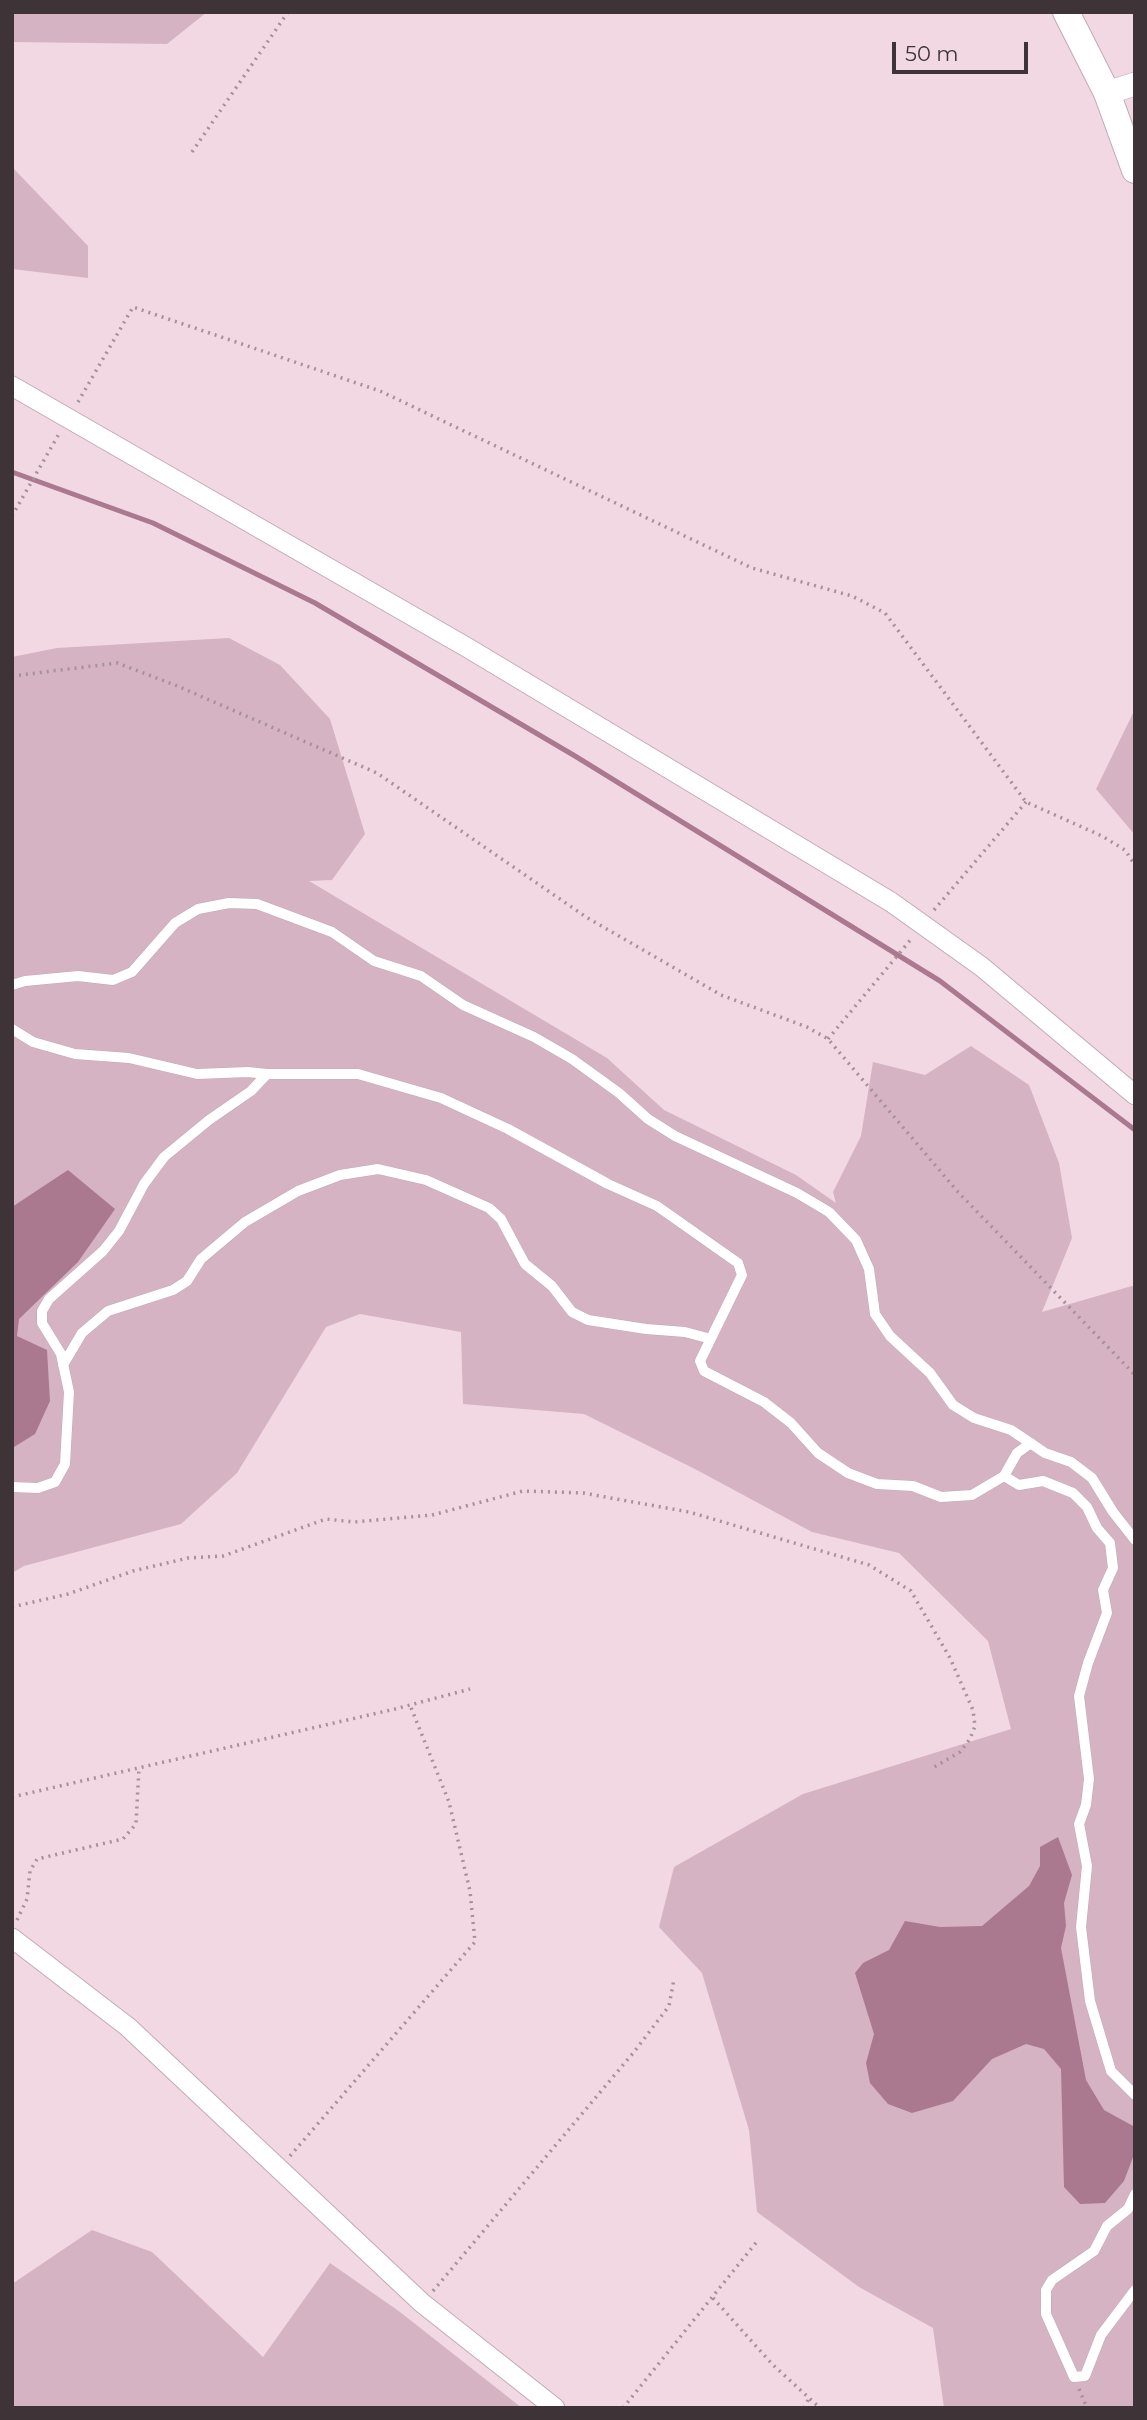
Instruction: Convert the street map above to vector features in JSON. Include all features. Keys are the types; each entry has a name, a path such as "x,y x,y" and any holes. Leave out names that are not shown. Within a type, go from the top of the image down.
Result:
{"main road":[{"path":"1066,12 1107,93 1135,170"}],"street":[{"path":"1107,93 1135,85"},
{"path":"12,386 468,648 891,902 982,967 1135,1095"},
{"path":"15,1929 128,2027 422,2303 555,2408"}],"lane":[{"path":"12,985 25,981 78,976 113,980 132,972 175,923 198,909 229,903 257,904 332,932 374,961 421,976 463,1005 534,1037 572,1059 619,1093 648,1119 675,1136 830,1212 856,1240 869,1269 875,1314 890,1336 930,1373 953,1405 974,1418 1011,1430 1045,1453 1071,1462 1092,1478 1113,1512 1135,1540"},
{"path":"12,1029 33,1042 75,1054 129,1058 197,1074 358,1074 441,1098 508,1129 608,1184 657,1206 738,1263 742,1275 701,1361 704,1371 764,1402 791,1423 818,1453 848,1473 877,1484 913,1486 941,1497 972,1495 1004,1476 1017,1453 1031,1443"},
{"path":"12,1487 38,1488 55,1482 65,1464 68,1392 61,1354 42,1323 42,1311 49,1299 103,1251 119,1231 144,1184 164,1157 209,1120 251,1091 267,1074"},
{"path":"63,1365 82,1333 108,1311 173,1290 187,1281 201,1259 245,1222 298,1191 340,1175 378,1169 426,1180 489,1208 501,1219 525,1264 552,1286 572,1312 588,1320 685,1332 711,1339"},
{"path":"1004,1476 1019,1485 1043,1481 1073,1493 1087,1507 1097,1528 1110,1544 1113,1568 1103,1590 1107,1613 1079,1696 1089,1779 1086,1805 1079,1824 1087,1866 1081,1927 1090,2001 1111,2071 1135,2095"},
{"path":"1135,2194 1128,2209 1107,2226 1094,2251 1052,2280 1046,2290 1046,2314 1074,2377 1085,2376 1101,2335 1129,2305 1135,2290"}],"path":[{"path":"192,152 288,12"},
{"path":"12,516 133,307 380,391 752,568 852,596 885,613 1026,802 1102,836 1125,850 1135,865"},
{"path":"12,676 117,663 175,685 377,773 586,917 721,995 807,1027 828,1039 958,1192 1135,1375"},
{"path":"828,1039 1026,802"},
{"path":"12,1607 68,1594 132,1571 177,1560 223,1556 326,1520 354,1522 432,1516 523,1491 583,1493 689,1513 869,1565 911,1591 950,1658 973,1710 975,1726 970,1739 960,1752 934,1767"},
{"path":"12,1797 470,1689"},
{"path":"278,2170 475,1942 470,1891 449,1802 410,1705"},
{"path":"15,1929 27,1899 30,1871 37,1859 123,1839 136,1824 139,1768"},
{"path":"422,2303 634,2052 669,2006 674,1979"},
{"path":"624,2408 759,2239"},
{"path":"713,2298 772,2364 820,2408"},
{"path":"1074,2377 1087,2408"},
{"path":"804,2408 809,2398"}],"shaded area":[{"path":"12,12 207,12 167,44 12,42"},
{"path":"12,167 88,246 88,278 12,269"},
{"path":"229,638 280,665 330,719 365,834 332,880 309,881 607,1058 664,1110 796,1175 836,1203 833,1192 861,1136 873,1062 925,1075 971,1046 1029,1085 1059,1163 1072,1238 1042,1312 1135,1287 1135,2408 944,2408 933,2328 859,2287 757,2212 749,2130 702,1973 659,1927 674,1867 803,1794 1011,1729 988,1641 899,1553 812,1532 695,1469 584,1414 463,1404 461,1332 360,1314 326,1327 237,1473 181,1524 24,1566 12,1573 12,657 57,648"},
{"path":"1135,709 1135,835 1096,789"},
{"path":"68,1170 115,1209 78,1262 19,1319 17,1336 47,1350 50,1401 35,1434 14,1447 12,1207"},
{"path":"1058,1837 1072,1875 1064,1903 1066,1926 1061,1948 1086,2080 1104,2110 1135,2127 1135,2152 1124,2181 1105,2203 1080,2204 1064,2187 1061,2069 1044,2049 1026,2044 992,2059 953,2101 912,2113 888,2104 870,2083 866,2063 874,2034 855,1973 863,1963 889,1950 905,1921 940,1927 982,1926 1029,1886 1040,1866 1040,1847"},
{"path":"92,2230 152,2252 263,2357 330,2263 400,2312 522,2408 12,2408 12,2284"}],"waterway":[{"path":"12,472 153,523 315,603 575,756 940,981 1135,1130"}]}
